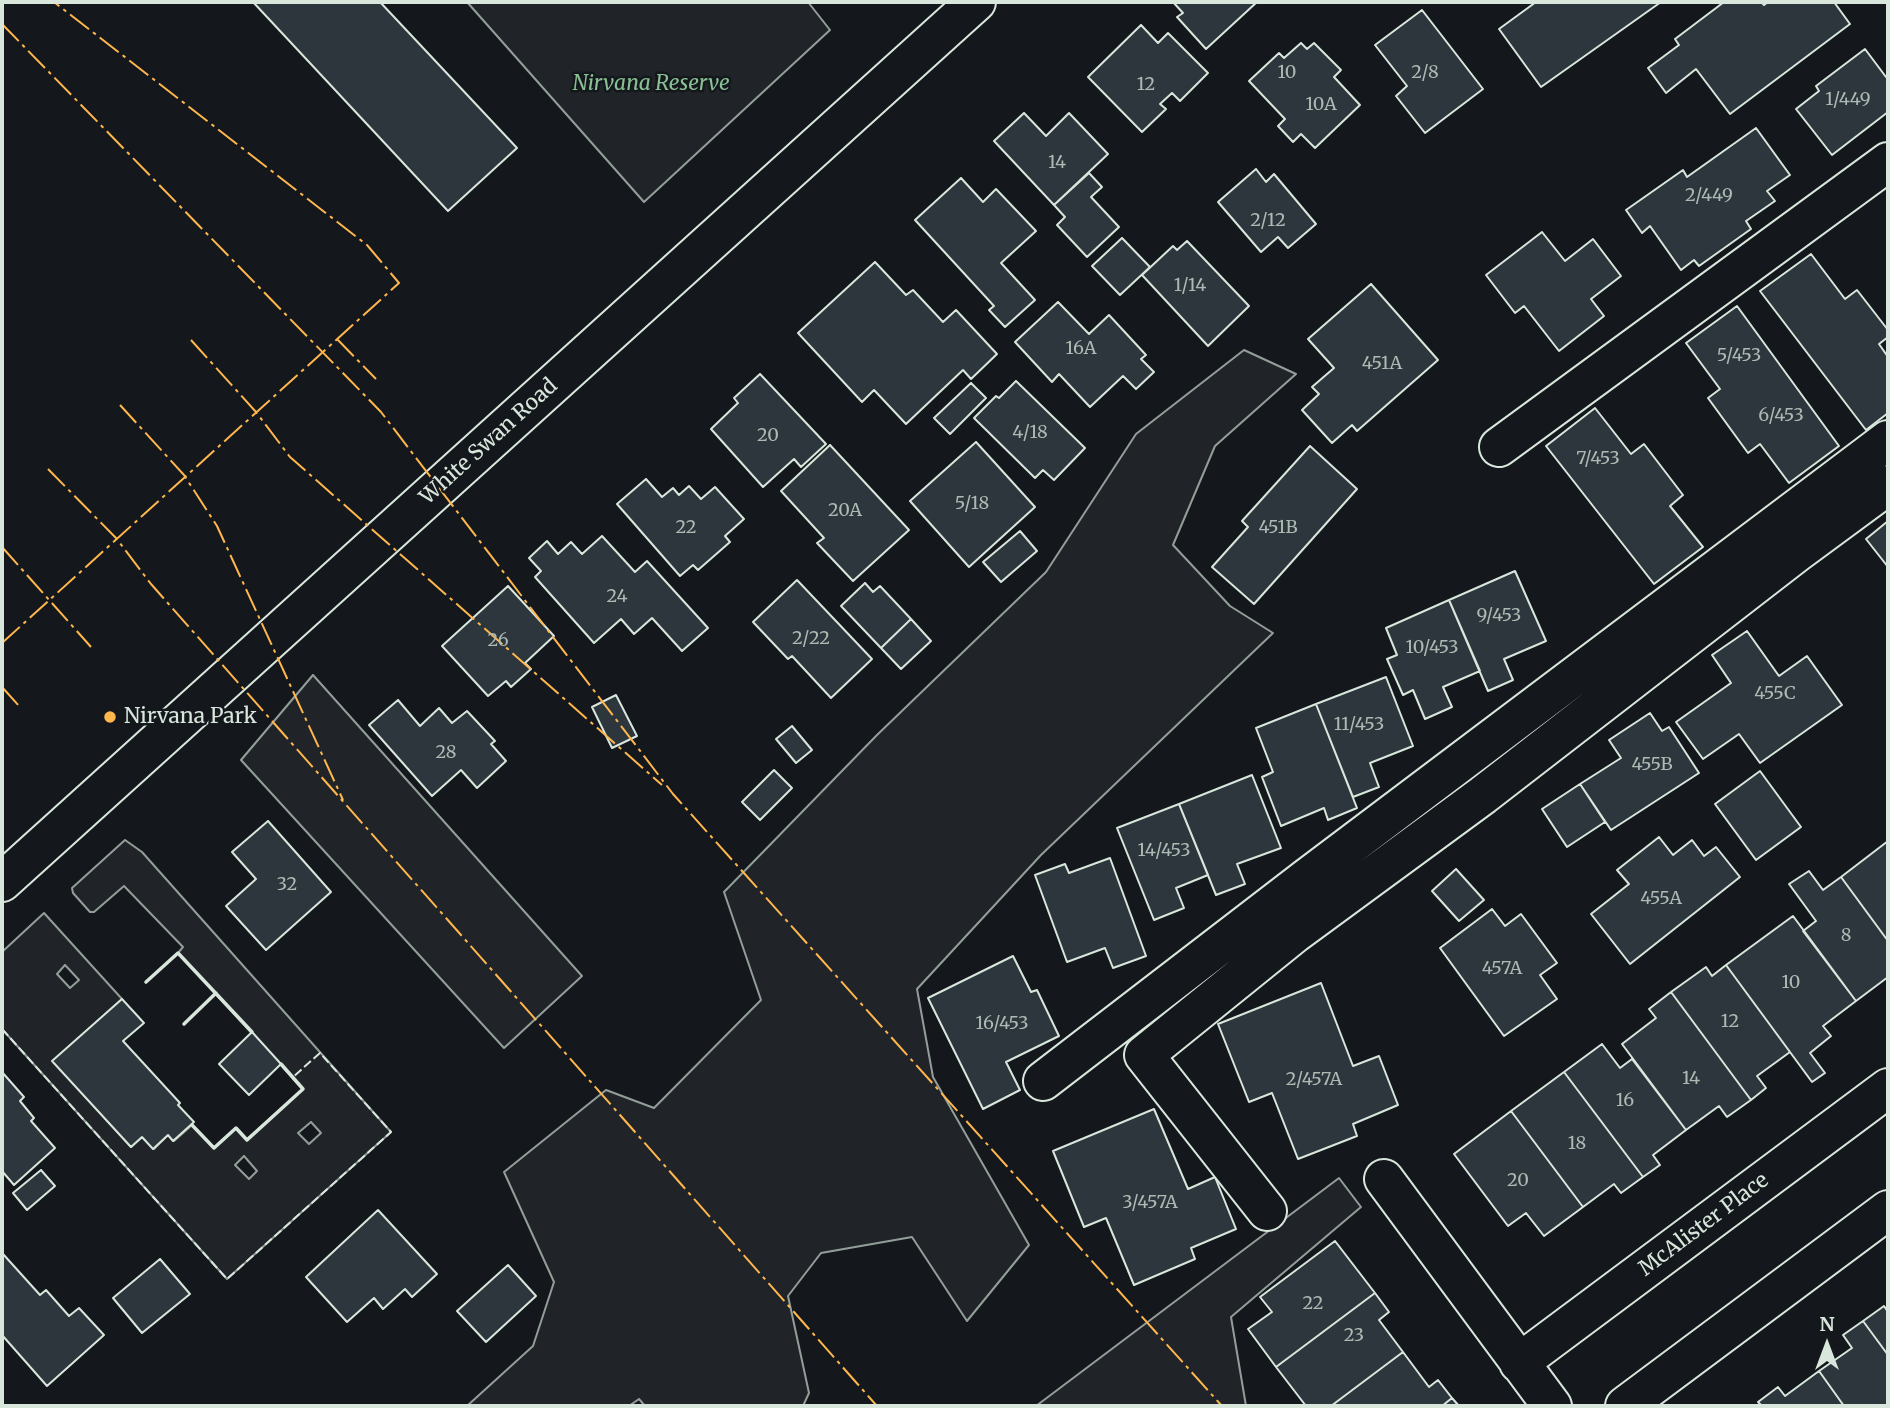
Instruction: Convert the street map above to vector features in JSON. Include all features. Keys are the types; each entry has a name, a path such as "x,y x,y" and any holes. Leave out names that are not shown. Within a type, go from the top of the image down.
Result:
{"main road":[{"name":"White Swan Road","path":"2,882 976,2"},
{"path":"1499,447 1888,162"},
{"path":"1043,1081 1307,878 1888,440"},
{"path":"1267,1211 1144,1055 1295,933 1483,795 1888,485"},
{"name":"McAlister Place","path":"1519,1363 1888,1088"},
{"path":"1384,1179 1552,1406"},
{"path":"1625,1406 1888,1210"}],"green space":[{"name":"Nirvana Reserve","path":"467,2 808,2 830,30 644,202"},
{"path":"1244,350 1296,374 1215,446 1173,545 1230,606 1273,633 1041,855 917,989 933,1077 1029,1245 967,1321 912,1237 821,1253 788,1296 809,1393 803,1406 645,1406 639,1399 629,1406 467,1406 533,1346 554,1282 504,1172 606,1090 654,1108 761,1000 724,892 877,735 1046,572 1136,434"},
{"path":"313,675 582,976 504,1048 241,760"},
{"path":"125,840 142,852 391,1132 227,1279 2,1029 2,952 44,913 122,999 53,1061 131,1147 142,1137 154,1149 168,1135 174,1141 192,1125 214,1148 236,1128 247,1139 303,1089 178,953 183,947 124,886 94,912 90,912 73,893 72,888","holes":["65,965 79,980 70,988 57,974","311,1122 321,1133 309,1144 298,1133","244,1156 257,1171 249,1179 235,1165"]},
{"path":"1339,1178 1361,1207 1231,1317 1246,1406 1036,1406"}],"building":[{"path":"253,2 380,2 517,148 448,211"},
{"path":"1173,2 1257,2 1206,49 1177,17 1183,13"},
{"path":"1536,2 1661,2 1541,87 1499,29"},
{"path":"1724,2 1761,2 1764,5 1768,2 1834,2 1850,24 1730,114 1696,69 1666,93 1648,68 1679,45 1675,39"},
{"path":"1422,10 1483,89 1425,133 1396,96 1407,86 1375,45"},
{"path":"1141,25 1158,43 1168,33 1208,73 1180,101 1172,93 1160,104 1166,109 1142,132 1088,77"},
{"path":"1301,43 1307,49 1314,43 1341,70 1334,77 1360,105 1315,148 1301,134 1293,142 1278,126 1285,119 1249,81 1279,53 1284,58"},
{"path":"1865,49 1886,77 1888,76 1888,112 1832,155 1796,109 1819,91 1816,86"},
{"path":"1024,113 1046,136 1069,113 1108,154 1054,205 994,141"},
{"path":"1756,128 1790,175 1767,191 1775,201 1746,221 1751,229 1699,266 1694,260 1681,270 1650,226 1642,233 1626,210 1683,170 1687,177"},
{"path":"1256,169 1266,182 1274,174 1316,224 1288,248 1278,237 1261,252 1218,202"},
{"path":"1089,173 1102,187 1091,197 1119,227 1087,257 1057,225 1065,217 1054,205"},
{"path":"961,178 983,202 996,189 1036,231 1001,263 1035,300 1005,327 989,310 994,306 915,220"},
{"path":"1542,232 1565,261 1593,239 1621,276 1591,299 1604,316 1559,351 1524,306 1515,313 1486,275"},
{"path":"1122,238 1150,267 1120,295 1092,266"},
{"path":"1187,241 1249,306 1208,346 1142,275 1173,246 1177,250"},
{"path":"1811,254 1845,299 1857,290 1888,330 1888,337 1879,344 1888,357 1888,413 1866,430 1760,291"},
{"path":"875,262 906,295 913,290 943,322 956,310 997,354 971,379 963,370 906,424 874,390 862,402 798,333"},
{"path":"1371,284 1438,360 1357,431 1352,425 1332,443 1302,410 1319,394 1312,387 1334,368 1308,339"},
{"path":"1058,302 1089,334 1109,315 1146,355 1141,359 1154,372 1136,389 1123,376 1090,407 1059,374 1052,382 1015,342"},
{"path":"1737,306 1839,446 1789,483 1760,444 1748,453 1708,398 1720,389 1686,343"},
{"path":"760,374 826,444 801,467 794,459 763,487 711,429 738,403 734,398"},
{"path":"1016,381 1085,448 1054,480 1043,470 1035,478 974,418"},
{"path":"971,383 986,398 950,434 934,418"},
{"path":"1595,408 1631,454 1644,444 1683,495 1670,506 1703,547 1654,584 1546,446"},
{"path":"976,442 1035,507 969,567 910,501"},
{"path":"830,445 909,530 853,581 817,543 824,538 781,491"},
{"path":"1310,446 1357,489 1254,604 1212,567 1248,527 1242,521"},
{"path":"646,479 662,497 673,488 679,495 689,486 701,499 715,487 744,519 725,536 730,542 698,570 693,565 680,576 617,504"},
{"path":"1888,521 1888,567 1866,539"},
{"path":"1020,531 1037,551 1001,582 983,562"},
{"path":"602,536 635,572 647,561 708,628 682,651 652,618 634,634 621,619 594,643 535,577 541,571 529,558 547,541 558,554 571,542 582,554"},
{"path":"1515,571 1546,641 1504,659 1513,680 1488,691 1449,600"},
{"path":"797,580 872,659 831,698 792,656 788,659 753,622"},
{"path":"865,583 873,592 880,586 911,619 881,648 841,606"},
{"path":"508,586 554,636 525,663 531,669 511,687 506,681 488,696 442,646"},
{"path":"1449,600 1480,671 1443,687 1452,707 1425,719 1413,690 1403,695 1387,659 1397,655 1386,628"},
{"path":"911,619 931,641 901,669 881,648"},
{"path":"1747,631 1779,676 1807,656 1842,705 1760,763 1739,734 1703,759 1676,722 1731,683 1712,655"},
{"path":"1386,677 1413,746 1370,763 1379,787 1353,797 1316,704"},
{"path":"616,695 637,736 612,748 592,707"},
{"path":"398,700 420,726 439,708 452,723 467,711 495,741 491,744 506,761 477,788 461,770 432,796 369,725"},
{"path":"1316,704 1357,808 1328,820 1324,808 1281,826 1262,777 1273,772 1256,728"},
{"path":"1650,713 1662,731 1669,727 1699,773 1611,830 1580,784 1621,758 1609,740"},
{"path":"792,726 812,750 796,763 776,739"},
{"path":"774,770 792,788 760,820 742,802"},
{"path":"1760,771 1801,827 1756,860 1715,804"},
{"path":"1252,775 1281,848 1237,864 1245,884 1216,895 1179,804"},
{"path":"1580,784 1605,822 1567,847 1542,809"},
{"path":"1179,804 1208,875 1176,888 1184,908 1154,920 1117,828"},
{"path":"268,821 331,892 266,950 226,906 256,879 232,852"},
{"path":"1659,837 1673,855 1692,840 1704,856 1716,847 1740,877 1630,964 1591,914 1629,884 1617,870"},
{"path":"1888,841 1888,941 1841,877"},
{"path":"1110,858 1146,956 1113,968 1105,948 1067,962 1035,875 1065,864 1069,873"},
{"path":"1456,869 1484,900 1459,921 1432,891"},
{"path":"1809,871 1823,890 1841,877 1888,941 1888,977 1856,1001 1803,931 1816,921 1789,884"},
{"path":"1492,909 1505,926 1521,914 1557,963 1540,975 1557,999 1504,1036 1440,948"},
{"path":"1793,916 1856,1001 1823,1026 1831,1036 1810,1053 1825,1073 1812,1082 1726,965"},
{"path":"1013,956 1031,992 1037,990 1059,1036 1006,1062 1020,1090 983,1109 928,998"},
{"path":"1726,965 1790,1052 1757,1076 1766,1088 1751,1100 1671,992 1706,967 1712,976"},
{"path":"1321,983 1353,1066 1379,1056 1398,1105 1353,1124 1357,1136 1298,1159 1272,1093 1249,1102 1218,1024"},
{"path":"1671,992 1751,1100 1727,1117 1719,1106 1686,1130 1622,1044 1656,1018 1649,1009"},
{"path":"122,999 144,1023 123,1041 194,1122 173,1141 168,1135 153,1149 142,1137 131,1147 52,1061"},
{"path":"252,1032 281,1064 249,1095 219,1064"},
{"path":"1602,1044 1620,1068 1632,1059 1686,1130 1653,1155 1660,1165 1643,1177 1564,1072"},
{"path":"2,1072 24,1097 20,1101 34,1118 31,1121 55,1148 14,1185 2,1171"},
{"path":"1564,1072 1643,1177 1621,1193 1614,1184 1583,1207 1511,1111"},
{"path":"1154,1109 1188,1189 1215,1177 1236,1229 1191,1248 1195,1259 1134,1285 1106,1218 1084,1227 1053,1151"},
{"path":"1511,1111 1583,1207 1544,1236 1526,1213 1508,1226 1454,1154"},
{"path":"41,1170 55,1186 27,1210 13,1193"},
{"path":"378,1210 437,1274 412,1297 405,1289 383,1309 374,1298 347,1322 306,1277"},
{"path":"1335,1241 1375,1293 1276,1367 1248,1329 1272,1312 1260,1297"},
{"path":"3,1254 40,1295 46,1290 69,1316 79,1308 104,1335 47,1386 2,1335"},
{"path":"160,1259 190,1294 142,1333 113,1298"},
{"path":"508,1265 536,1296 486,1342 457,1311"},
{"path":"1375,1293 1389,1312 1379,1320 1403,1352 1331,1406 1306,1406 1276,1367"},
{"path":"1884,1306 1888,1312 1888,1355 1863,1321"},
{"path":"1863,1321 1888,1355 1888,1406 1844,1406 1819,1371 1852,1348 1843,1335"},
{"path":"1403,1352 1429,1387 1438,1380 1452,1398 1442,1406 1331,1406"},
{"path":"1819,1371 1844,1406 1762,1406 1758,1402 1778,1387 1785,1396"},
{"path":"1452,1398 1459,1406 1442,1406"}],"fence":[{"path":"2,1029 227,1279 391,1132 320,1053 293,1077"}],"wall":[{"path":"146,982 178,953 252,1032"},
{"path":"184,1024 216,993"},
{"path":"192,1125 214,1148 236,1128 247,1140 303,1089 281,1064"}],"power":[{"path":"2,643 399,283 367,245 54,2"},
{"path":"2,24 381,412 673,794 1222,1406"},
{"path":"337,339 376,379"},
{"path":"191,340 256,412 290,457 662,785"},
{"path":"120,405 184,475 217,526 343,800"},
{"path":"48,469 116,538 151,584 877,1406"},
{"path":"2,547 91,647"},
{"path":"2,687 20,707"}],"place":[{"name":"Nirvana Park","path":"110,717"}]}
